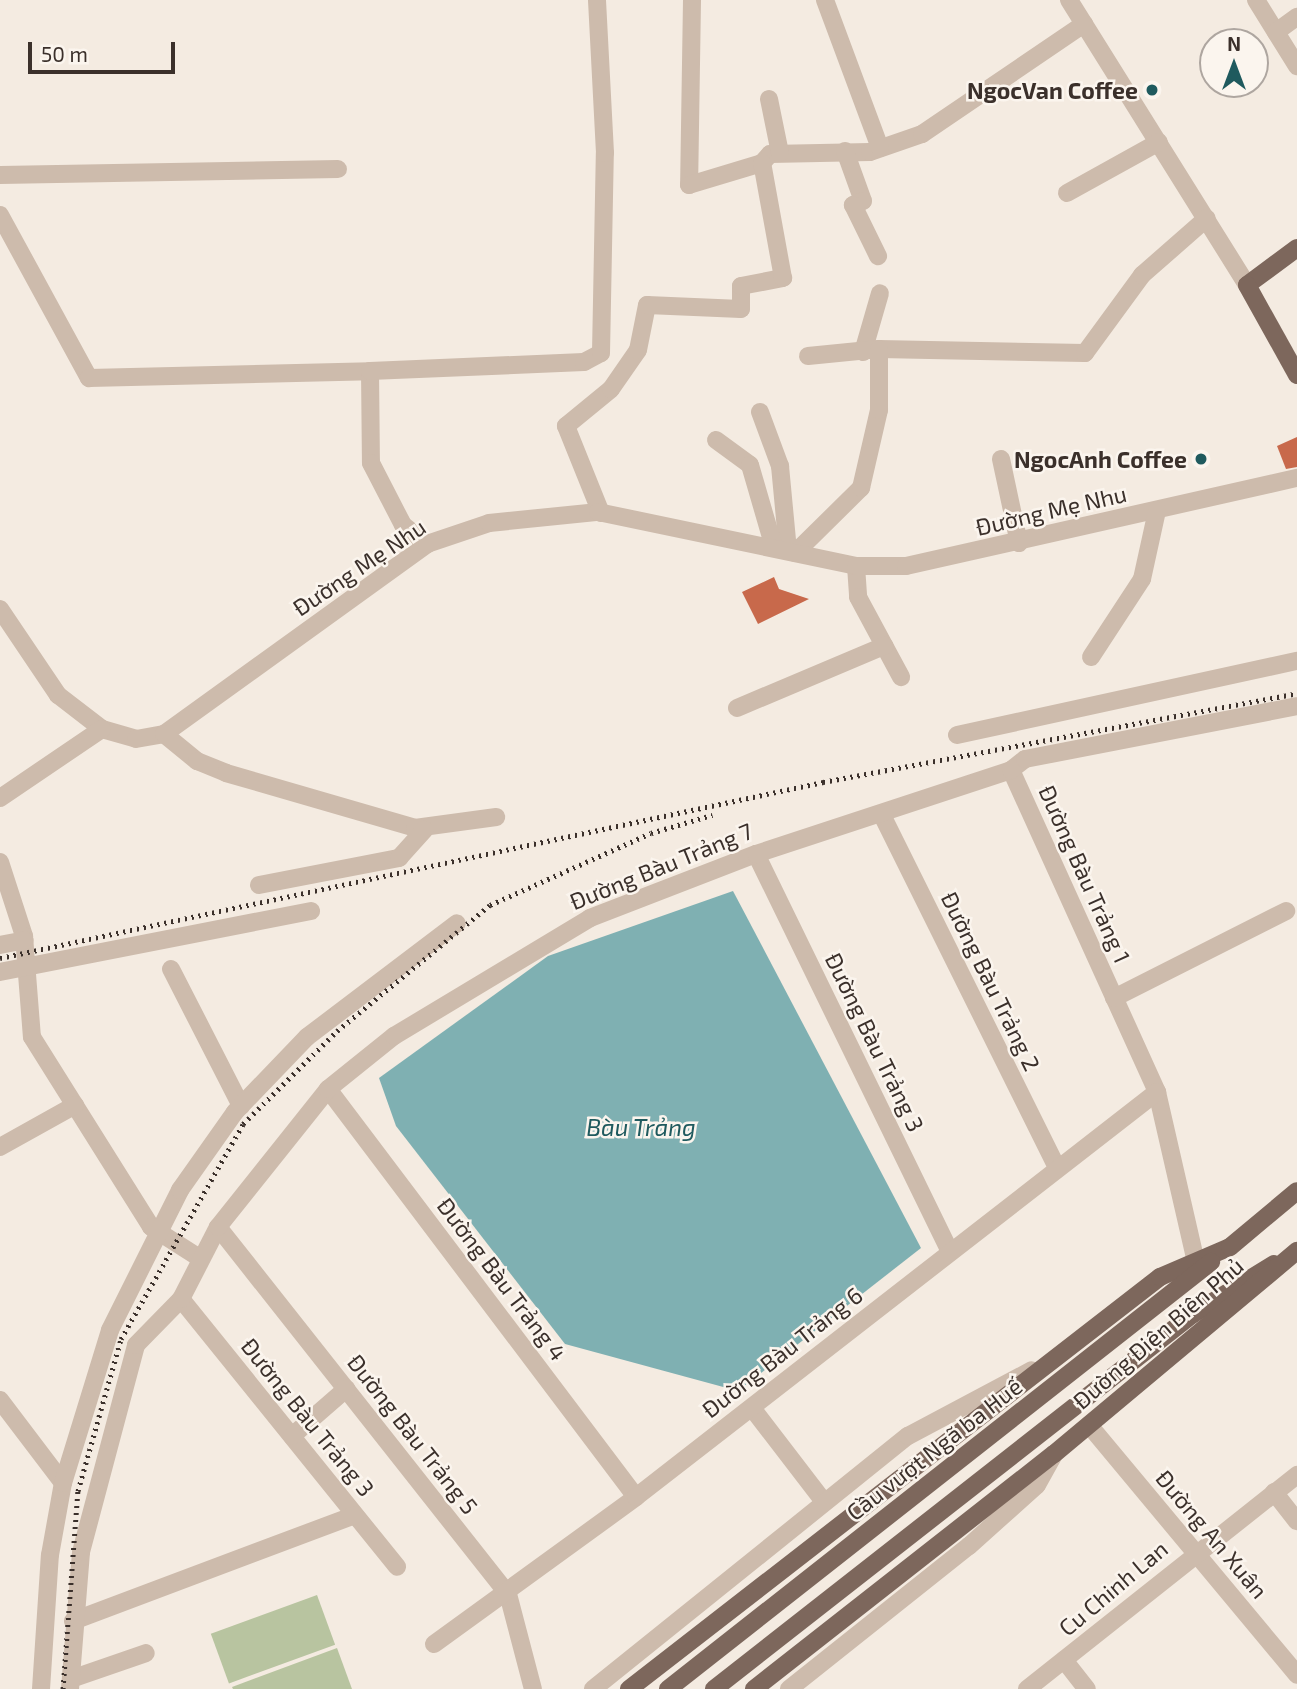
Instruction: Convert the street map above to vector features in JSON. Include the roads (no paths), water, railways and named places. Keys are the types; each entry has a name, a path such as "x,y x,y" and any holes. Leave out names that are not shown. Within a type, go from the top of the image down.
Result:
{"main road":[{"path":"1297,248 1247,285 1297,375"},
{"name":"Đường Điện Biên Phủ","path":"1051,1361 1160,1277 1230,1247 1297,1191"},
{"name":"Cầu vượt Ngã ba Huế","path":"668,1689 1230,1247"},
{"name":"Đường Điện Biên Phủ","path":"1054,1454 1204,1332 1274,1264 1297,1251"},
{"path":"714,1689 1193,1314 1274,1264"},
{"name":"Cầu vượt Ngã ba Huế","path":"629,1689 1051,1361"},
{"path":"754,1689 1054,1454"}],"street":[{"path":"0,215 89,378 584,362 601,353 605,153 597,0"},
{"path":"692,0 690,185 762,163 779,153 880,148 922,134 1084,24"},
{"path":"825,0 880,148"},
{"path":"1069,0 1247,285"},
{"path":"1256,0 1297,66"},
{"path":"1276,32 1297,17"},
{"path":"769,99 779,153"},
{"path":"1066,193 1159,142"},
{"path":"845,151 863,201 853,205 877,256"},
{"path":"601,513 580,467 566,426 611,388 638,350 647,305 741,309 741,286 783,278 762,163"},
{"path":"0,175 338,169"},
{"path":"808,356 871,351 1084,353 1142,275 1206,218"},
{"path":"785,549 861,488 879,410 871,351 880,293"},
{"path":"370,371 371,463 403,525 428,544"},
{"path":"760,412 780,466 785,549"},
{"path":"716,440 750,465 785,549"},
{"path":"1001,460 1019,543"},
{"name":"Đường Mẹ Nhu","path":"164,734 428,544 489,523 601,513 785,549 856,566 906,566 1019,543 1297,478"},
{"path":"1091,657 1142,579 1157,511"},
{"path":"856,566 858,597 901,677"},
{"path":"0,609 48,683 102,729 136,739 164,734 197,761 226,773 424,830 496,817"},
{"path":"737,708 884,646"},
{"path":"957,735 1297,661"},
{"name":"Đường Bàu Trảng 7","path":"71,1684 76,1587 99,1466 136,1345 181,1298 218,1227 328,1089 394,1036 505,964 590,918 755,854 882,815 1011,770 1026,759 1297,706"},
{"path":"0,798 102,729"},
{"name":"Đường Bàu Trảng 1","path":"1011,770 1157,1092 1196,1262"},
{"name":"Đường Bàu Trảng 2","path":"882,815 1057,1168"},
{"path":"259,885 399,858 424,830"},
{"name":"Đường Bàu Trảng 3","path":"755,854 950,1251"},
{"path":"0,862 25,940 32,1037 155,1230 201,1259"},
{"path":"0,972 312,911"},
{"name":"Đường Bàu Trảng 1","path":"1114,999 1286,911"},
{"path":"41,1689 50,1555 63,1483 110,1330 155,1230 180,1190 241,1106 307,1037 457,923"},
{"path":"0,946 25,940"},
{"path":"171,969 241,1106"},
{"name":"Đường Bàu Trảng 4","path":"328,1089 636,1497"},
{"name":"Đường Bàu Trảng 6","path":"434,1644 508,1594 636,1497 1157,1092"},
{"path":"0,1147 75,1105"},
{"name":"Đường Bàu Trảng 5","path":"218,1227 508,1594 533,1689"},
{"name":"Đường Bàu Trảng 3","path":"181,1298 397,1567"},
{"path":"593,1689 908,1436 1051,1361"},
{"path":"292,1436 346,1389"},
{"path":"0,1400 63,1483"},
{"path":"752,1408 824,1502"},
{"name":"Đường An Xuân","path":"1089,1425 1197,1551 1297,1675"},
{"path":"789,1689 969,1546 1037,1485 1054,1454"},
{"name":"Cu Chinh Lan","path":"1027,1689 1197,1551 1297,1475"},
{"path":"1274,1492 1297,1521"},
{"path":"73,1622 355,1515"},
{"path":"71,1684 146,1653"},
{"path":"1064,1660 1087,1689"}],"water":[{"name":"Bàu Trảng","path":"733,891 921,1248 738,1391 565,1344 396,1126 379,1078 548,956"}],"railway":[{"path":"0,958 823,782 1297,693"},
{"path":"63,1689 78,1491 121,1339 243,1124 337,1031 490,905 651,833 712,815"}],"place":[{"name":"NgocVan Coffee","path":"1152,90"},
{"name":"NgocAnh Coffee","path":"1201,459"}]}
